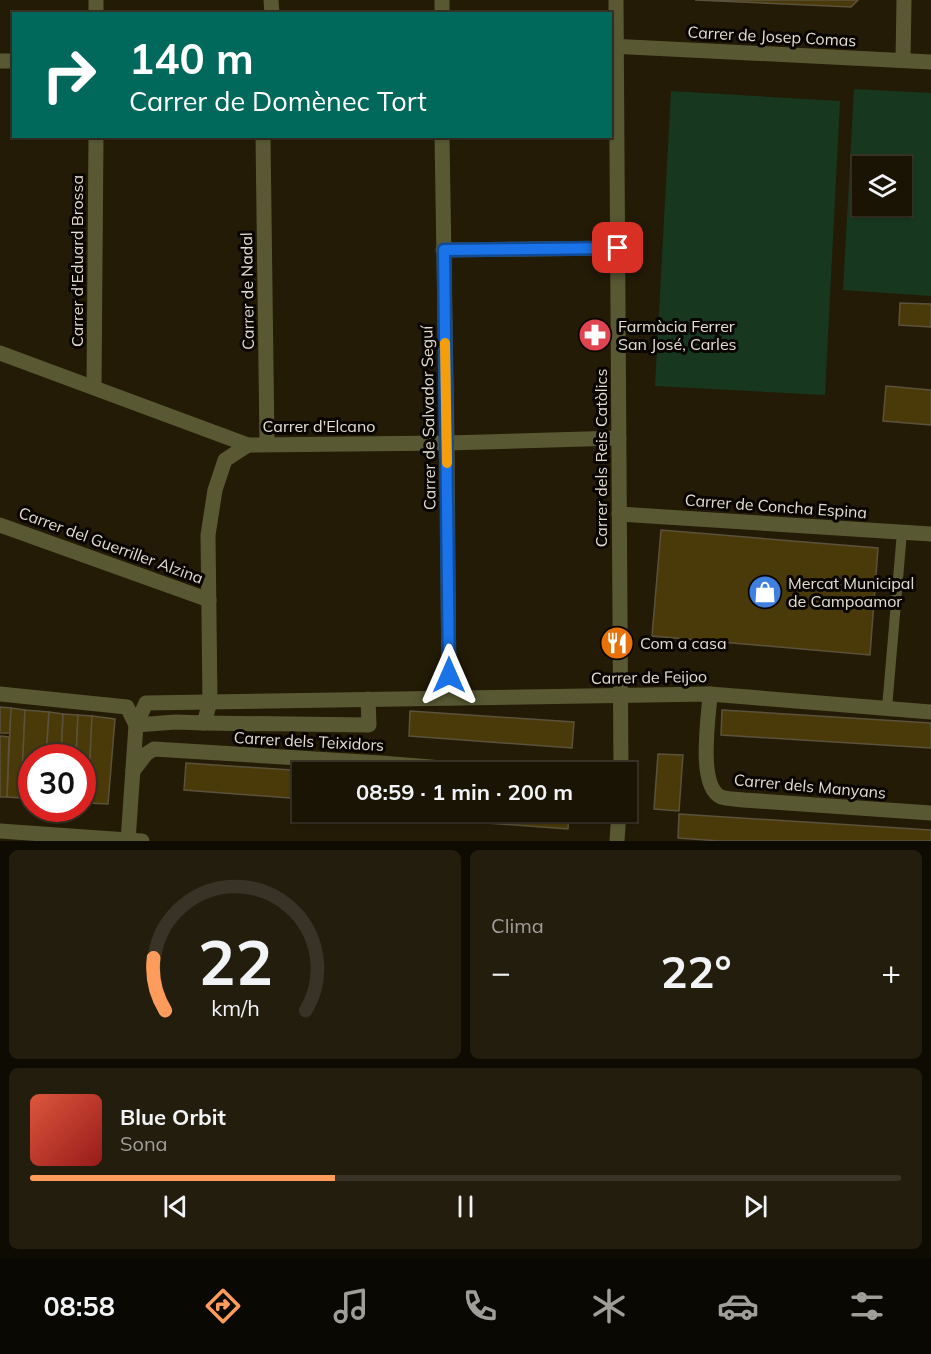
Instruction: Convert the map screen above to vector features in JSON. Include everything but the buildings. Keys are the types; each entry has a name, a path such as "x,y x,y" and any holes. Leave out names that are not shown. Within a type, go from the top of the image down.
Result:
{"street":[{"name":"Carrer dels Reis Catòlics","path":"616,0 614,46 618,248 621,762"},
{"path":"903,60 904,0"},
{"name":"Carrer de Josep Comas","path":"614,46 931,62"},
{"name":"Carrer d'Eduard Brossa","path":"94,387 96,138"},
{"name":"Carrer de Nadal","path":"263,138 266,444"},
{"name":"Carrer de Salvador Seguí","path":"442,138 449,698"},
{"path":"444,250 618,248"},
{"name":"Carrer d'Elcano","path":"0,353 248,445 619,438"},
{"path":"204,723 210,702 208,535 215,490 225,460 248,445"},
{"name":"Carrer de Concha Espina","path":"620,513 931,534"},
{"name":"Carrer del Guerriller Alzina","path":"0,525 209,600"},
{"path":"0,694 127,707 136,725 132,771 132,841 0,831"},
{"name":"Carrer de Feijoo","path":"136,725 146,703 368,699 710,694 931,712"},
{"name":"Carrer dels Manyans","path":"710,694 706,752 708,775 712,789 721,796 744,800 931,813"},
{"path":"136,725 176,722 369,725 368,699"},
{"name":"Carrer dels Teixidors","path":"132,771 146,754 154,749 365,762"},
{"path":"617,841 618,822"}],"lane":[{"path":"887,708 902,532"}],"green space":[{"path":"854,89 931,93 931,296 843,290"},
{"path":"671,91 840,101 825,395 655,386"}],"slow traffic":[{"path":"445,343 447,463"}],"place":[{"name":"Farmàcia Ferrer San José, Carles","path":"595,335"},
{"name":"Mercat Municipal de Campoamor","path":"765,592"},
{"name":"Com a casa","path":"617,643"}],"route":[{"path":"449,675 444,250 618,248"}]}
